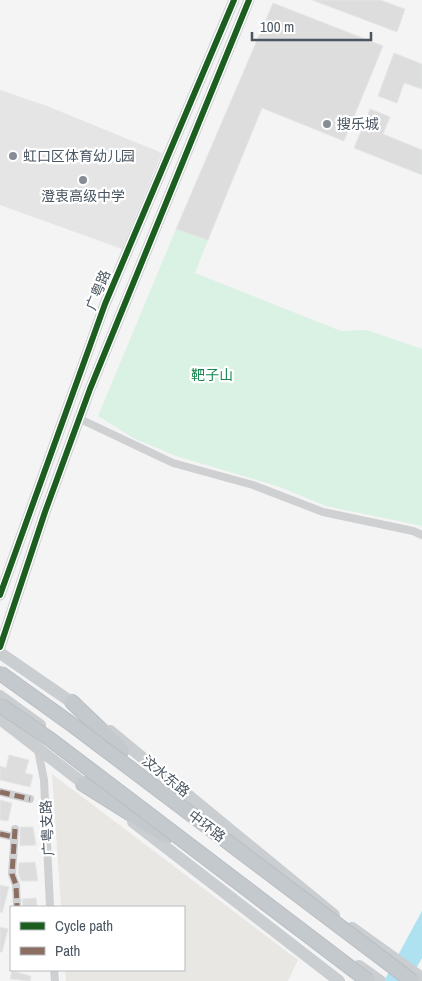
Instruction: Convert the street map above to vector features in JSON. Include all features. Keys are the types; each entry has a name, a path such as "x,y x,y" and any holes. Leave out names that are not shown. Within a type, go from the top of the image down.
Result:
{"highway":[{"name":"中环路","path":"0,673 384,955 418,977"},
{"path":"72,702 122,750 384,955"},
{"name":"中环路","path":"0,705 51,740 368,981"},
{"path":"83,784 166,841 309,948 339,960"}],"main road":[{"name":"广粤路","path":"0,595 105,304 234,0"},
{"name":"广粤路","path":"0,647 45,512 121,310 249,0"},
{"name":"汶水东路","path":"0,653 72,702 384,955"},
{"name":"汶水东路","path":"0,681 116,765 267,880 384,976"},
{"name":"汶水东路","path":"0,696 228,868 384,976 401,981"},
{"path":"0,719 83,784"},
{"path":"116,765 150,764"},
{"path":"166,841 209,853"},
{"path":"166,841 240,904 339,981"},
{"path":"253,848 267,880"},
{"path":"228,868 240,904"}],"street":[{"path":"80,419 173,463 253,485 323,512 413,531 422,535"},
{"name":"广粤支路","path":"38,750 44,780 50,906"},
{"path":"0,792 30,799"},
{"path":"0,834 15,833 12,874 16,884 17,906"}],"shaded area":[{"name":"澄衷高级中学","path":"0,90 47,106 162,153 122,249 0,205"},
{"path":"52,774 298,960 288,981 66,981 65,971 185,971 185,906 61,906"}],"green space":[{"name":"靶子山","path":"176,229 208,240 195,273 341,331 367,330 422,349 422,526 326,506 277,486 176,456 133,438 98,416"}],"water":[{"path":"422,911 422,958 409,981 384,981"}],"building":[{"path":"312,0 380,0 405,9 397,32"},
{"name":"搜乐城","path":"273,3 383,46 344,141 262,108 208,240 176,229"},
{"path":"394,53 422,64 422,89 404,83 397,103 378,96"},
{"path":"370,109 390,117 383,134 422,150 422,175 354,148"},
{"path":"9,755 29,760 25,773 33,775 30,787 0,780 0,766 6,768"},
{"path":"0,800 12,803 8,821 0,820"},
{"path":"20,827 33,827 36,845 20,846"},
{"path":"35,862 38,881 21,881 18,873 19,863"},
{"path":"0,885 9,887 2,913 0,912"},
{"path":"36,898 37,906 23,906 22,899"},
{"path":"0,927 8,929 2,952 0,952"},
{"path":"12,971 31,976 30,981 10,979"}],"marked path":[{"path":"0,792 30,799"},
{"path":"15,829 12,874 16,885 17,906"},
{"path":"0,834 14,837"}],"cycle path":[{"path":"0,595 105,304 234,0"},
{"path":"0,647 45,512 90,389 249,0"}],"place":[{"name":"搜乐城","path":"327,124"},
{"name":"虹口区体育幼儿园","path":"13,156"},
{"name":"澄衷高级中学","path":"83,180"}]}
